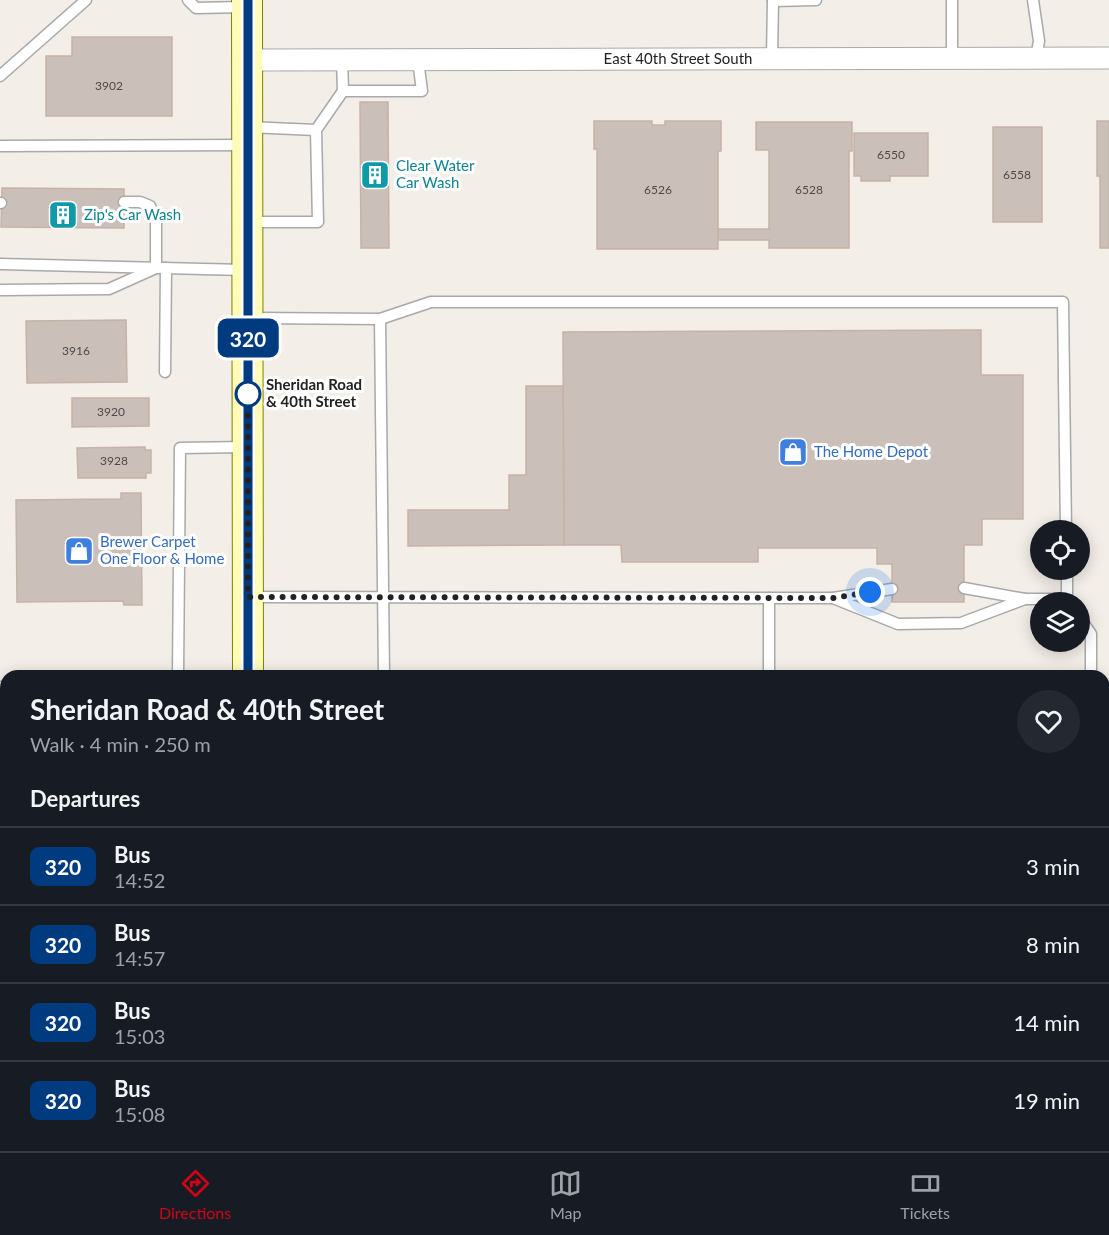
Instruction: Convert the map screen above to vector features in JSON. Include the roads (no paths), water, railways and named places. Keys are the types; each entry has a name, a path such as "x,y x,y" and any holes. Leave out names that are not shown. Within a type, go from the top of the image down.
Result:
{"main road":[{"path":"248,4 248,670"}],"street":[{"name":"East 40th Street South","path":"248,60 1109,58"}],"lane":[{"path":"0,76 86,0"},
{"path":"188,0 196,8 248,4"},
{"path":"772,58 773,1 816,0"},
{"path":"952,0 952,58"},
{"path":"1033,0 1039,41 1036,58"},
{"path":"248,222 318,222 316,130 343,91 342,60"},
{"path":"343,91 422,91 418,60"},
{"path":"0,146 248,136 316,130"},
{"path":"124,202 140,202 150,206 156,219 161,268 165,372"},
{"path":"0,264 248,270"},
{"path":"0,290 109,289 161,268"},
{"path":"248,318 381,319 430,302 1063,302 1066,520"},
{"path":"381,319 384,670"},
{"path":"178,670 180,448 248,447"},
{"path":"964,588 1030,599"},
{"path":"248,597 833,598 892,589"},
{"path":"770,598 770,670"},
{"path":"833,598 898,624 961,623 1026,599"},
{"path":"1090,633 1091,670"}],"place":[{"name":"Clear Water Car Wash","path":"375,175"},
{"name":"Zip's Car Wash","path":"63,215"},
{"name":"Sheridan Road & 40th Street","path":"248,394"},
{"name":"The Home Depot","path":"793,452"},
{"name":"Brewer Carpet One Floor & Home","path":"79,551"}]}
